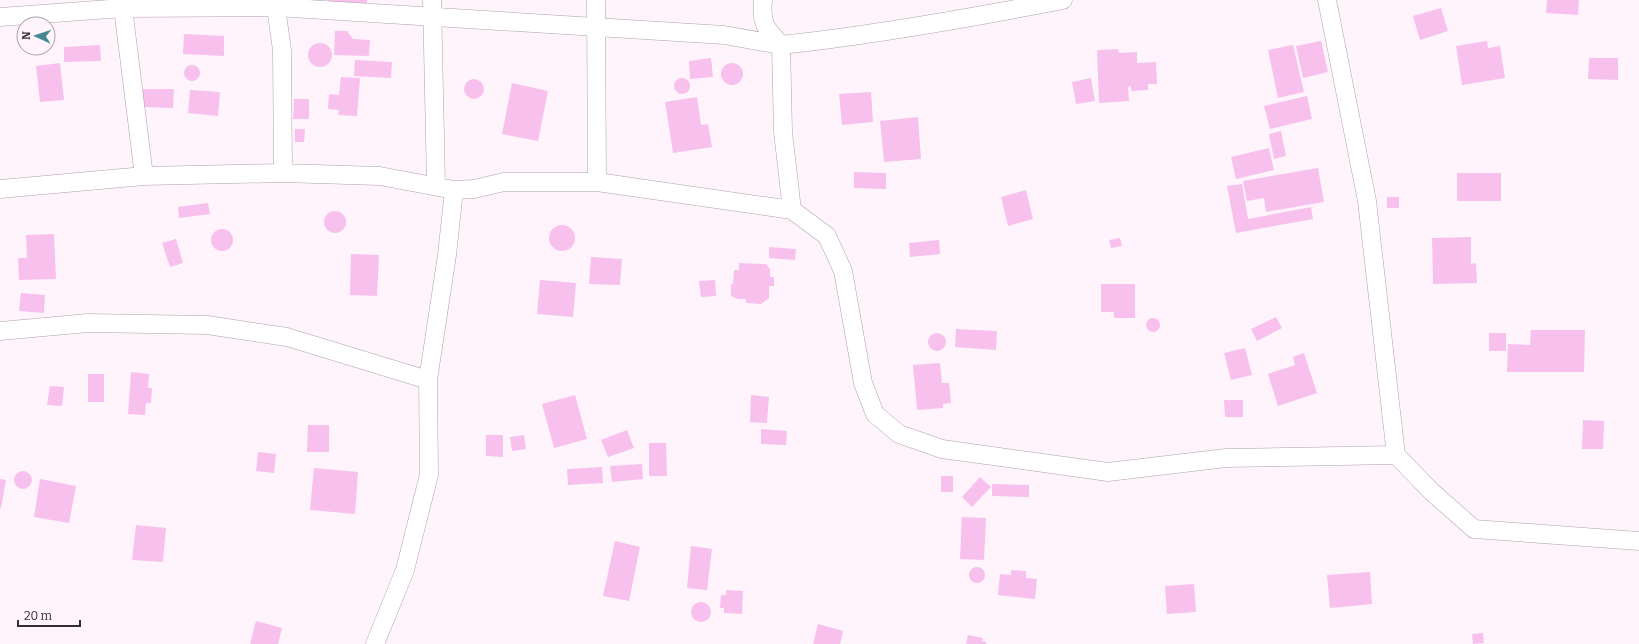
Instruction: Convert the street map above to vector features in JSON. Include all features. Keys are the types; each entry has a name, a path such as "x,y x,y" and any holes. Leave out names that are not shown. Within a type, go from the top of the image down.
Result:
{"street":[{"path":"596,0 597,182"},
{"path":"763,0 762,16 769,32 781,45 783,132 792,210"},
{"path":"0,17 122,4 275,3 432,9 597,27 724,35 781,45 838,39 939,23 1063,0"},
{"path":"1327,0 1367,201 1396,455 1432,492 1474,529 1639,541"},
{"path":"275,3 282,50 283,172"},
{"path":"122,4 144,176"},
{"path":"432,9 436,185"},
{"path":"0,189 144,176 283,172 380,176 436,185 454,190 474,189 504,182 597,182 792,210 827,236 843,271 863,383 875,414 899,434 942,449 1108,472 1226,458 1396,455"},
{"path":"375,644 405,570 428,475 428,380 447,255 454,190"},
{"path":"0,331 88,323 207,325 287,337 428,380"}],"building":[{"path":"328,0 367,0 366,9 328,4"},
{"path":"1547,0 1579,0 1578,15 1546,13"},
{"path":"1441,8 1448,31 1420,40 1413,16"},
{"path":"335,31 347,31 353,39 370,40 369,56 334,55"},
{"path":"184,34 224,36 224,56 183,54"},
{"path":"1321,41 1328,72 1303,78 1296,46"},
{"path":"1487,41 1488,48 1500,46 1505,78 1462,85 1456,46"},
{"path":"320,43 328,47 332,55 328,63 320,67 312,63 308,55 312,47"},
{"path":"100,45 101,61 64,62 64,47"},
{"path":"1293,45 1304,92 1278,98 1268,50"},
{"path":"1118,49 1119,53 1137,52 1137,63 1156,62 1157,84 1148,84 1148,90 1131,91 1131,86 1128,87 1129,101 1099,103 1097,50"},
{"path":"711,58 713,77 690,79 689,61"},
{"path":"1589,58 1618,58 1618,80 1588,79"},
{"path":"355,60 392,62 391,78 354,76"},
{"path":"60,63 64,100 40,102 36,66"},
{"path":"732,63 740,66 743,74 740,82 732,85 724,82 721,74 724,66"},
{"path":"192,65 198,67 200,73 198,79 192,81 186,79 184,73 186,67"},
{"path":"341,77 360,78 357,116 338,115 339,110 328,109 329,94 339,95"},
{"path":"679,78 685,78 690,83 688,92 685,94 679,94 674,89 674,83"},
{"path":"1091,78 1095,101 1076,104 1072,82"},
{"path":"470,79 478,79 484,85 484,93 478,99 470,99 464,93 464,85"},
{"path":"512,83 548,91 538,141 502,134"},
{"path":"143,89 174,89 173,108 142,107"},
{"path":"190,90 220,92 218,116 188,113"},
{"path":"871,92 873,122 842,125 839,94"},
{"path":"1307,96 1312,119 1270,129 1264,106"},
{"path":"697,97 701,125 708,124 712,147 673,153 665,102"},
{"path":"294,99 309,99 309,119 293,119"},
{"path":"918,117 921,159 884,162 880,121"},
{"path":"295,129 305,129 304,142 295,142"},
{"path":"1281,131 1286,156 1274,159 1269,134"},
{"path":"1269,148 1274,170 1236,179 1231,157"},
{"path":"1318,168 1324,202 1266,212 1264,198 1247,201 1243,181"},
{"path":"854,172 886,173 886,189 854,188"},
{"path":"1457,173 1501,173 1501,201 1457,201"},
{"path":"1242,184 1248,219 1311,207 1313,219 1236,233 1227,186"},
{"path":"1026,190 1033,219 1008,226 1001,197"},
{"path":"1387,197 1399,197 1399,208 1387,208"},
{"path":"208,203 210,214 179,218 178,207"},
{"path":"335,211 343,214 346,222 343,230 335,233 327,230 324,222 327,214"},
{"path":"562,225 571,229 575,238 571,247 562,251 553,247 549,238 553,229"},
{"path":"222,229 230,232 233,240 230,248 222,251 214,248 211,240 214,232"},
{"path":"54,234 56,279 19,280 18,258 27,258 26,235"},
{"path":"1471,237 1471,264 1476,263 1477,283 1433,284 1432,238"},
{"path":"1120,238 1122,246 1111,248 1109,240"},
{"path":"176,239 183,263 170,267 162,243"},
{"path":"939,240 940,254 910,257 909,243"},
{"path":"769,247 796,249 795,260 769,258"},
{"path":"351,254 379,255 377,296 350,295"},
{"path":"591,257 622,259 620,285 589,284"},
{"path":"739,263 766,264 770,269 770,277 774,277 774,286 769,286 769,298 761,304 746,303 746,299 738,299 731,296 731,284 733,284 734,270 739,270"},
{"path":"540,280 576,283 573,317 537,314"},
{"path":"715,280 716,296 701,297 699,281"},
{"path":"1101,284 1135,284 1135,318 1114,318 1114,312 1101,312"},
{"path":"21,293 45,295 44,313 19,311"},
{"path":"1276,317 1282,328 1257,341 1251,329"},
{"path":"1153,318 1158,320 1160,325 1158,330 1153,332 1148,330 1146,325 1148,320"},
{"path":"956,329 997,331 996,350 955,347"},
{"path":"1531,330 1585,330 1584,372 1507,372 1508,344 1530,345"},
{"path":"937,333 943,336 946,342 943,348 937,351 931,348 928,342 931,336"},
{"path":"1489,333 1506,333 1506,351 1489,351"},
{"path":"1245,348 1252,375 1231,380 1224,353"},
{"path":"1304,353 1317,393 1278,406 1268,374 1295,365 1293,357"},
{"path":"940,363 942,383 949,383 951,403 943,404 943,408 917,410 913,365"},
{"path":"131,372 149,374 148,388 152,388 151,403 146,403 145,415 128,414"},
{"path":"88,374 104,374 104,402 88,402"},
{"path":"50,386 64,387 62,406 47,405"},
{"path":"575,395 587,439 554,448 542,404"},
{"path":"751,395 769,397 767,423 750,422"},
{"path":"1224,400 1243,400 1243,417 1225,417"},
{"path":"1583,420 1604,421 1603,449 1582,449"},
{"path":"308,425 329,425 329,452 307,452"},
{"path":"761,429 787,431 786,445 761,444"},
{"path":"627,430 634,448 608,457 601,440"},
{"path":"486,435 503,435 503,457 486,456"},
{"path":"524,435 526,449 512,451 510,437"},
{"path":"649,443 666,443 667,476 649,476"},
{"path":"258,452 276,454 274,473 256,471"},
{"path":"642,464 643,479 612,482 610,466"},
{"path":"602,467 603,483 568,485 567,469"},
{"path":"314,468 358,472 355,514 310,510"},
{"path":"23,471 29,474 32,480 29,486 23,489 17,486 14,480 17,474"},
{"path":"941,476 953,476 953,492 941,492"},
{"path":"980,477 991,487 972,507 962,497"},
{"path":"0,479 6,480 1,508 0,508"},
{"path":"40,479 76,486 69,523 34,517"},
{"path":"992,484 1029,485 1029,497 992,496"},
{"path":"962,517 986,518 984,560 960,559"},
{"path":"136,525 166,528 163,562 132,560"},
{"path":"615,541 640,547 629,601 603,596"},
{"path":"691,546 712,549 707,590 687,588"},
{"path":"974,567 980,567 985,572 983,581 980,583 974,583 969,578 969,572"},
{"path":"1011,570 1026,571 1026,578 1037,579 1035,599 998,595 1000,574 1011,575"},
{"path":"1370,572 1372,604 1330,608 1327,575"},
{"path":"1194,584 1196,612 1167,614 1165,586"},
{"path":"726,590 743,591 742,614 724,613 724,608 720,608 721,595 726,595"},
{"path":"701,602 708,605 711,612 708,619 701,622 694,619 691,612 694,605"},
{"path":"256,621 282,628 278,644 250,644"},
{"path":"818,624 843,631 840,644 813,644"},
{"path":"1483,633 1484,643 1473,644 1472,634"},
{"path":"968,635 983,638 982,641 986,642 986,644 966,644"}]}
